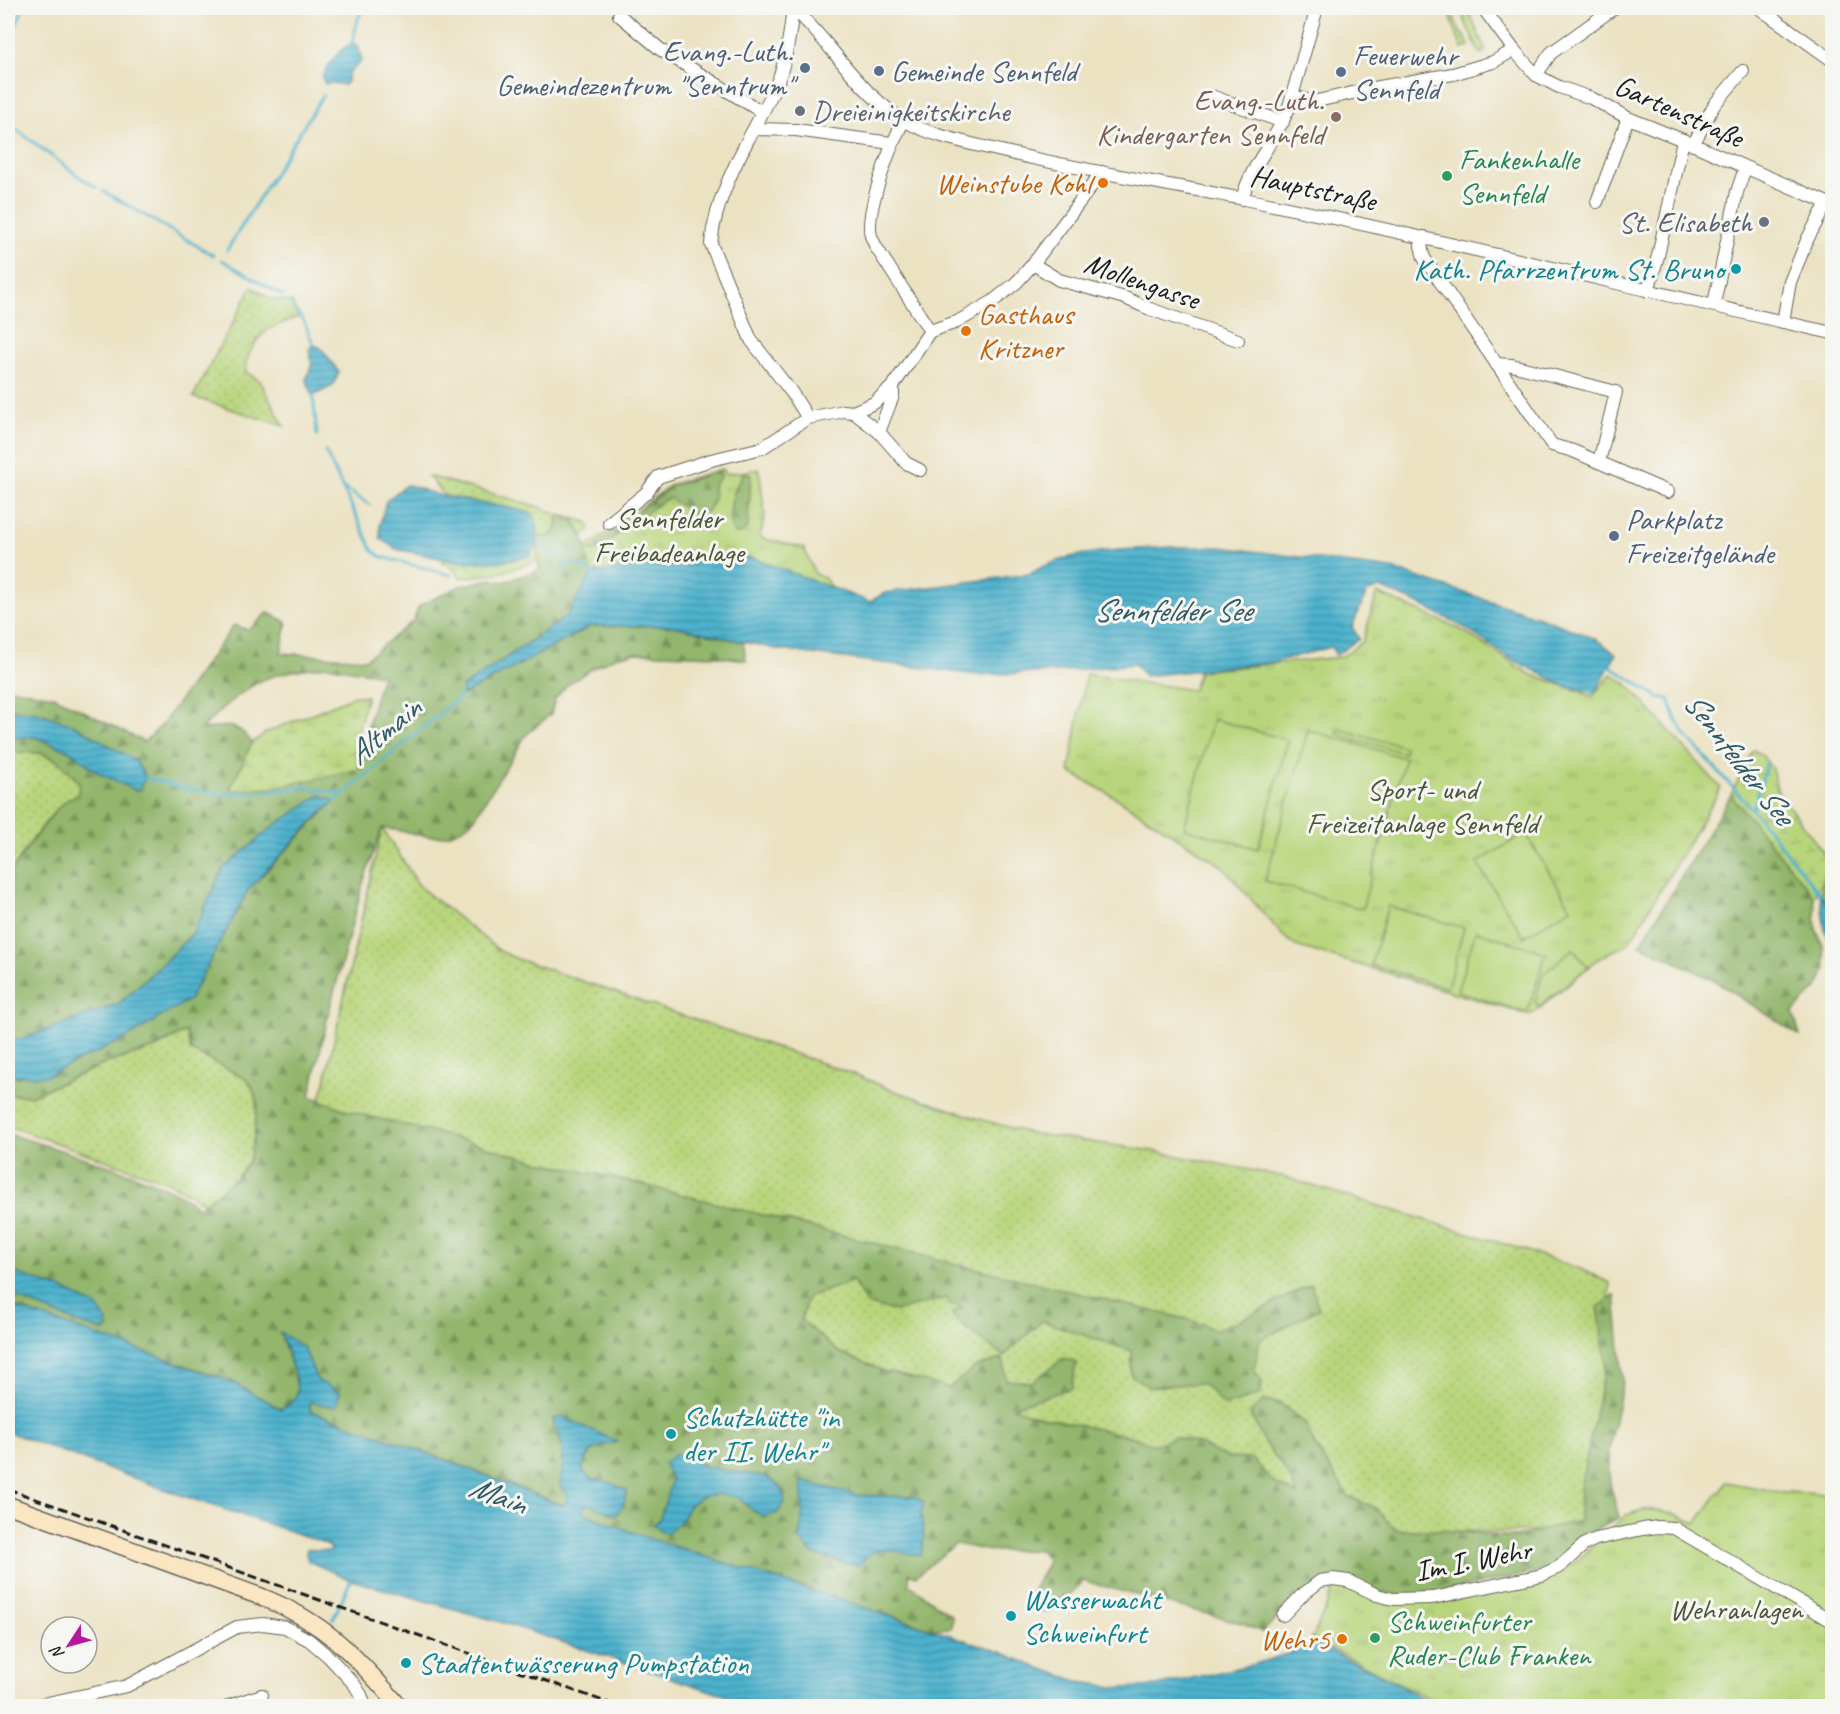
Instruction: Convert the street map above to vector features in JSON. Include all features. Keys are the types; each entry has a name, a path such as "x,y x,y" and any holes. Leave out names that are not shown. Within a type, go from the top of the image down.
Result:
{"main road":[{"path":"8,1505 248,1592 300,1614 354,1654 399,1707"}],"street":[{"path":"793,8 790,34 776,86 724,192 712,231 711,244 751,340 792,393 808,418"},
{"name":"Hauptstraße","path":"793,8 862,87 915,127 1047,162 1424,237 1833,333"},
{"path":"1242,199 1251,172 1283,122 1293,96 1317,8"},
{"name":"Gartenstraße","path":"1483,8 1536,75 1560,87 1591,98 1628,118 1830,204"},
{"path":"1759,8 1833,60"},
{"path":"1536,75 1551,53 1610,9"},
{"path":"619,15 661,50 762,112"},
{"path":"1293,96 1313,102 1374,88 1454,74 1493,62 1514,50"},
{"path":"1648,291 1688,142 1714,105 1743,71"},
{"path":"1211,96 1283,122"},
{"path":"1597,202 1628,118"},
{"path":"904,120 891,143 872,212 871,238 930,331"},
{"path":"754,129 796,130 891,143"},
{"path":"1714,304 1737,192 1745,168"},
{"path":"609,523 646,493 658,477 711,460 762,448 808,418 844,411 853,412 874,403 893,386 930,331 957,322 992,302 1017,282 1102,172"},
{"path":"1783,322 1790,282 1808,238 1830,204"},
{"path":"1424,237 1421,246 1424,258 1552,445 1573,451 1668,492"},
{"name":"Mollengasse","path":"1033,264 1059,280 1125,298 1238,340"},
{"path":"1496,364 1512,365 1616,392 1599,462"},
{"path":"879,432 892,396 893,386"},
{"path":"853,412 879,432 898,455 920,470"},
{"name":"Im I. Wehr","path":"1283,1615 1302,1595 1320,1581 1333,1579 1348,1581 1377,1595 1393,1599 1433,1598 1542,1575 1559,1567 1589,1541 1658,1527 1674,1528 1833,1621"},
{"path":"20,1707 127,1686 237,1627 263,1624 285,1627 309,1640 354,1684 362,1695 366,1707"},
{"path":"229,1707 262,1695"}],"green space":[{"path":"1447,8 1450,8 1469,46 1462,49"},
{"path":"1459,8 1467,8 1486,51 1480,54"},
{"path":"252,287 271,299 292,302 298,317 263,334 252,349 246,367 246,372 260,381 284,426 193,397"},
{"name":"Sennfelder Freibadeanlage","path":"722,469 725,474 759,469 765,514 760,538 804,548 815,574 825,578 832,589 753,558 715,555 686,566 631,567 592,573 585,549 672,484","holes":["719,470 721,476 713,486 714,498 707,512 693,514 669,498 596,551 589,551 670,487","744,472 751,475 748,527 741,534 734,534 730,511 737,486"]},
{"path":"719,470 721,476 713,486 714,498 707,512 693,514 661,502 595,551 588,550 670,487"},
{"path":"744,472 751,475 748,527 741,534 734,534 730,511 737,486"},
{"path":"428,476 540,507 559,515 556,529 549,536 537,537 538,526 522,511 445,496"},
{"path":"559,515 572,518 583,536 592,573 567,616 463,687 461,696 591,626 674,626 743,642 746,660 716,656 635,653 615,657 591,669 566,686 555,699 551,714 526,735 474,819 463,828 452,834 430,836 382,828 363,883 329,1011 310,1096 348,1111 536,1161 628,1181 1190,1320 1217,1330 1311,1284 1319,1309 1260,1340 1254,1370 1262,1381 1261,1394 1225,1406 1202,1383 1148,1387 1131,1375 1132,1351 1042,1321 1004,1356 958,1323 952,1314 962,1307 948,1304 947,1298 896,1311 867,1305 853,1281 808,1297 801,1320 839,1352 884,1371 949,1388 974,1368 1003,1358 1006,1380 1032,1382 1064,1358 1076,1363 1072,1388 1013,1407 1029,1414 1133,1437 1154,1445 1175,1437 1199,1444 1228,1458 1252,1459 1274,1483 1298,1495 1288,1474 1265,1443 1250,1414 1264,1400 1280,1403 1305,1423 1315,1446 1348,1496 1375,1508 1396,1530 1442,1530 1516,1537 1579,1521 1580,1489 1606,1363 1598,1307 1615,1295 1623,1381 1609,1450 1609,1471 1619,1517 1582,1537 1574,1554 1559,1567 1408,1599 1333,1579 1302,1595 1262,1632 1245,1624 1084,1581 1049,1613 1029,1610 1031,1593 1048,1562 1041,1550 991,1551 956,1544 916,1576 909,1573 909,1584 952,1616 951,1628 932,1629 645,1537 452,1462 310,1411 310,1402 317,1380 304,1348 280,1333 297,1387 295,1398 281,1409 230,1381 8,1305 8,1297 13,1296 83,1325 104,1331 108,1323 69,1292 8,1270 8,1134 147,1180 199,1207 237,1177 249,1161 257,1105 252,1086 243,1077 191,1051 186,1031 155,1048 107,1063 30,1096 8,1094 8,1075 19,1077 189,1000 249,889 334,801 320,795 272,827 222,870 194,932 118,1004 22,1039 8,1039 8,876 57,809 69,798 78,796 79,782 62,765 48,756 8,753 8,738 35,737 70,751 99,773 135,761 76,726 37,712 8,710 8,688 54,696 144,742 161,726 234,625 248,630 268,613 287,622 281,653 366,659 414,620 419,606 460,586 490,579 504,582 539,570 537,537 549,536 556,529","holes":["327,666 382,675 363,741 360,769 230,789 252,743 236,728 224,726 201,729 241,694 255,684 272,677 318,667"]},
{"path":"572,518 587,522 590,527 588,532 583,536"},
{"path":"537,544 538,561 499,573 461,578 451,566 441,563 445,559 486,562 529,556"},
{"name":"Sport- und Freizeitanlage Sennfeld","path":"1377,593 1460,629 1530,674 1593,696 1611,674 1627,684 1721,788 1629,943 1598,959 1534,1013 1528,1015 1296,946 1283,936 1222,866 1113,796 1069,772 1086,674 1193,690 1199,671 1342,657 1363,641"},
{"path":"354,696 367,696 356,751 360,769 272,788 230,790 252,743 265,733"},
{"path":"1213,719 1288,740 1258,849 1184,828"},
{"path":"1339,729 1405,747 1404,753 1337,734"},
{"path":"1308,730 1405,758 1362,909 1265,881"},
{"path":"1753,750 1762,755 1772,769 1778,792 1826,856 1827,873 1814,896 1731,795"},
{"path":"39,752 61,763 79,782 78,796 58,808 30,843 8,876 8,753"},
{"path":"1731,795 1814,896 1816,929 1823,946 1826,969 1817,988 1793,1012 1800,1036 1714,980 1640,945"},
{"path":"382,828 420,887 500,951 515,958 983,1120 1029,1133 1153,1151 1281,1176 1524,1250 1578,1268 1610,1283 1603,1412 1584,1528 1515,1532 1396,1530 283,1223 324,1085"},
{"path":"1525,833 1571,908 1524,937 1477,863"},
{"path":"1832,868 1832,909 1820,894 1827,872"},
{"path":"1388,906 1464,928 1447,988 1371,965"},
{"path":"1476,931 1546,953 1527,1013 1457,991"},
{"path":"1573,949 1588,967 1538,1007 1535,1001 1543,974"},
{"path":"186,1031 191,1051 240,1075 251,1085 256,1100 255,1134 249,1162 235,1179 205,1203 171,1183 8,1126 8,1094 30,1096 107,1063 155,1048"},
{"name":"Wehranlagen","path":"1726,1482 1774,1491 1832,1495 1832,1706 1444,1706 1312,1639 1336,1584 1442,1602 1543,1582 1578,1560 1626,1515 1643,1510 1658,1510 1696,1523"}],"water":[{"path":"352,43 358,46 362,60 348,74 344,85 325,84 322,77 327,67 338,53"},
{"path":"313,344 321,348 339,372 333,386 313,396 306,379 312,364 309,350"},
{"path":"406,485 444,496 508,507 533,514 537,526 537,541 529,556 498,562 458,562 396,549 380,538 380,524 386,501"},
{"name":"Sennfelder See","path":"1169,547 1221,547 1392,569 1542,618 1596,639 1616,654 1595,693 1565,686 1508,657 1462,626 1413,601 1380,588 1367,592 1352,627 1359,639 1336,655 1331,647 1274,662 1145,676 1135,664 1055,672 977,675 780,650 674,626 591,626 461,696 463,687 567,616 592,573 631,567 686,566 715,555 753,558 870,602 884,593 1030,574 1062,559 1079,555"},
{"path":"8,710 37,712 76,726 136,761 146,778 137,791 99,773 70,751 35,737 8,738"},
{"name":"Altmain","path":"320,795 335,801 249,889 189,1000 125,1039 46,1076 8,1075 8,1039 22,1039 118,1004 194,932 222,870 272,827"},
{"name":"Sennfelder See","path":"1820,894 1832,909 1832,954 1831,942 1825,930"},
{"path":"8,1270 69,1292 97,1307 108,1323 104,1331 83,1325 13,1296 8,1297"},
{"name":"Main","path":"8,1305 230,1381 281,1409 295,1398 297,1386 280,1332 304,1348 317,1380 340,1392 336,1407 310,1402 310,1411 452,1462 563,1506 568,1497 560,1484 563,1451 552,1419 563,1417 618,1442 594,1449 587,1457 582,1470 590,1478 611,1483 627,1491 623,1507 616,1515 589,1504 584,1506 583,1513 645,1537 1002,1652 1031,1665 1081,1682 1121,1688 1157,1686 1255,1664 1316,1643 1391,1679 1433,1706 752,1706 504,1623 351,1580 308,1561 307,1549 332,1550 328,1545 319,1541 172,1492 8,1432"},
{"path":"675,1454 690,1458 706,1467 767,1477 781,1487 785,1501 778,1513 763,1517 739,1498 722,1494 703,1496 690,1505 680,1522 668,1533 660,1531 654,1525 660,1518 672,1480 664,1464"},
{"path":"801,1481 856,1495 916,1497 924,1502 921,1515 924,1537 921,1555 880,1550 866,1557 859,1565 813,1554 800,1540 803,1507"}],"waterway":[{"path":"9,61 15,29 23,8"},
{"path":"352,43 363,8"},
{"path":"227,250 323,95"},
{"path":"8,123 96,187"},
{"path":"103,191 213,255"},
{"path":"222,260 283,296"},
{"path":"292,306 304,321 313,344"},
{"path":"313,396 317,435"},
{"path":"325,451 373,551 382,557 451,575"},
{"path":"344,488 370,505"},
{"path":"537,544 558,555"},
{"path":"562,570 565,565 572,562 592,573"},
{"name":"Sennfelder See","path":"1610,666 1658,697 1669,699 1676,720 1686,736 1753,810 1820,894"},
{"name":"Altmain","path":"335,801 461,696"},
{"path":"1753,810 1767,762"},
{"path":"146,778 220,794 258,793 305,787 343,794"},
{"path":"333,1619 351,1580"}],"railway":[{"path":"8,1489 617,1706"}],"place":[{"name":"Evang.-Luth. Gemeindezentrum \"Senntrum\"","path":"805,68"},
{"name":"Gemeinde Sennfeld","path":"879,71"},
{"name":"Feuerwehr Sennfeld","path":"1341,72"},
{"name":"Dreieinigkeitskirche","path":"800,111"},
{"name":"Evang.-Luth. Kindergarten Sennfeld","path":"1336,117"},
{"name":"Fankenhalle Sennfeld","path":"1447,176"},
{"name":"Weinstube Kohl","path":"1103,183"},
{"name":"St. Elisabeth","path":"1764,222"},
{"name":"Kath. Pfarrzentrum St. Bruno","path":"1736,269"},
{"name":"Gasthaus Kritzner","path":"966,331"},
{"name":"Parkplatz Freizeitgelände","path":"1614,536"},
{"name":"Schutzhütte \"in der II. Wehr\"","path":"671,1434"},
{"name":"Wasserwacht Schweinfurt","path":"1011,1616"},
{"name":"Schweinfurter Ruder-Club Franken","path":"1375,1638"},
{"name":"Wehr5","path":"1342,1639"},
{"name":"Stadtentwässerung Pumpstation","path":"406,1663"}]}
